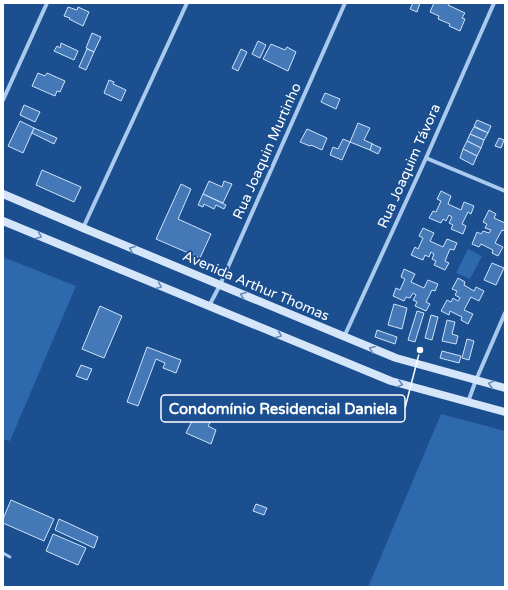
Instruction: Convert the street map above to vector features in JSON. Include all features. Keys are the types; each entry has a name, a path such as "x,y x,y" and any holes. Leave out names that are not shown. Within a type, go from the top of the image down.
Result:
{"main road":[{"name":"Avenida Arthur Thomas","path":"3,194 396,358 505,388"},
{"path":"3,221 391,381 505,412"}],"street":[{"path":"3,100 47,3"},
{"path":"83,228 187,3"},
{"name":"Rua Joaquin Murtinho","path":"209,306 220,285 344,3"},
{"name":"Rua Joaquim Távora","path":"344,337 426,158 494,3"},
{"path":"426,158 505,191"},
{"path":"468,402 505,313"}],"lane":[{"path":"3,553 10,557"}],"shaded area":[{"path":"468,249 482,256 470,279 456,273"},
{"path":"3,257 76,286 10,441 3,439"},
{"path":"441,414 505,431 505,587 368,587"}],"building":[{"path":"413,3 420,3 417,12 410,9"},
{"path":"434,3 449,3 448,5 465,13 462,18 465,19 460,31 449,26 450,24 438,19 439,16 430,12"},
{"path":"68,7 77,10 78,7 89,12 83,26 64,16"},
{"path":"92,33 101,37 94,52 86,48"},
{"path":"258,41 266,45 260,58 252,54"},
{"path":"61,43 78,51 74,60 54,51 57,46 60,48"},
{"path":"271,44 285,50 287,47 296,52 288,71 263,59"},
{"path":"87,49 94,52 86,70 79,67"},
{"path":"241,49 247,52 238,71 232,68"},
{"path":"38,73 45,76 47,73 65,81 60,92 57,91 55,96 32,86"},
{"path":"109,80 114,82 113,84 126,90 121,101 104,93"},
{"path":"325,93 340,99 336,109 321,102"},
{"path":"24,105 40,112 35,122 20,115"},
{"path":"477,120 491,126 488,133 474,126"},
{"path":"20,121 34,128 23,153 8,146"},
{"path":"358,123 370,128 364,140 373,144 370,150 350,142"},
{"path":"474,127 488,133 484,140 470,134"},
{"path":"34,128 57,138 54,144 32,133"},
{"path":"307,129 327,138 322,150 300,142"},
{"path":"470,134 484,140 481,148 467,141"},
{"path":"499,138 504,140 501,148 495,146"},
{"path":"343,139 350,142 342,160 330,155 333,147 338,149"},
{"path":"467,141 481,148 477,156 463,149"},
{"path":"372,144 381,148 378,154 370,150"},
{"path":"463,149 477,156 473,165 460,158"},
{"path":"42,170 81,187 74,202 36,185"},
{"path":"209,181 222,187 224,181 232,184 223,203 203,194"},
{"path":"181,184 191,189 178,219 211,234 200,258 156,239"},
{"path":"441,191 451,196 448,204 461,210 464,202 474,206 471,214 468,212 462,224 466,226 463,234 451,229 453,225 449,223 452,217 449,215 446,221 443,219 441,223 429,218 433,211 436,212 441,201 437,199"},
{"path":"203,194 226,205 224,209 216,205 214,209 204,204 203,207 198,205"},
{"path":"489,210 496,214 494,218 505,223 505,231 502,230 495,243 503,247 498,256 492,253 493,250 481,244 479,247 472,244 477,232 481,234 483,231 489,233 491,230 485,228 487,224 483,222"},
{"path":"423,228 434,233 430,241 443,247 447,239 457,243 454,250 450,249 445,261 449,263 445,270 434,265 436,261 432,259 434,254 431,252 429,257 425,255 423,260 411,255 415,247 418,249 423,238 419,236"},
{"path":"492,263 504,268 496,285 484,280"},
{"path":"404,269 415,274 411,282 424,288 428,280 438,284 435,291 432,290 426,302 430,304 426,311 415,306 417,302 413,300 416,295 413,293 410,298 406,297 404,301 393,296 396,288 400,290 405,279 401,277"},
{"path":"458,278 465,282 464,285 474,291 476,287 484,291 479,301 471,297 464,310 473,314 468,324 461,320 462,317 450,311 449,315 441,311 447,300 451,302 453,298 458,301 460,298 455,295 457,291 452,289"},
{"path":"394,304 407,308 402,329 388,325"},
{"path":"100,306 122,316 104,358 82,349"},
{"path":"417,311 424,313 415,342 408,340"},
{"path":"431,315 438,317 432,340 425,338"},
{"path":"447,320 455,322 452,334 458,336 456,344 442,341"},
{"path":"377,330 397,337 395,344 375,337"},
{"path":"467,339 474,341 469,360 462,358"},
{"path":"147,347 181,360 176,373 163,368 165,363 156,359 138,406 127,402"},
{"path":"442,351 461,356 459,363 440,358"},
{"path":"81,365 92,369 87,380 76,376"},
{"path":"196,417 210,423 208,426 216,430 211,444 186,433 192,421 194,421"},
{"path":"11,500 54,519 44,541 3,523 3,519"},
{"path":"256,504 267,508 264,515 253,511"},
{"path":"59,519 98,537 94,548 55,530"},
{"path":"53,534 86,548 78,565 46,551"}],"place":[{"name":"Condomínio Residencial Daniela","path":"420,350"}]}
